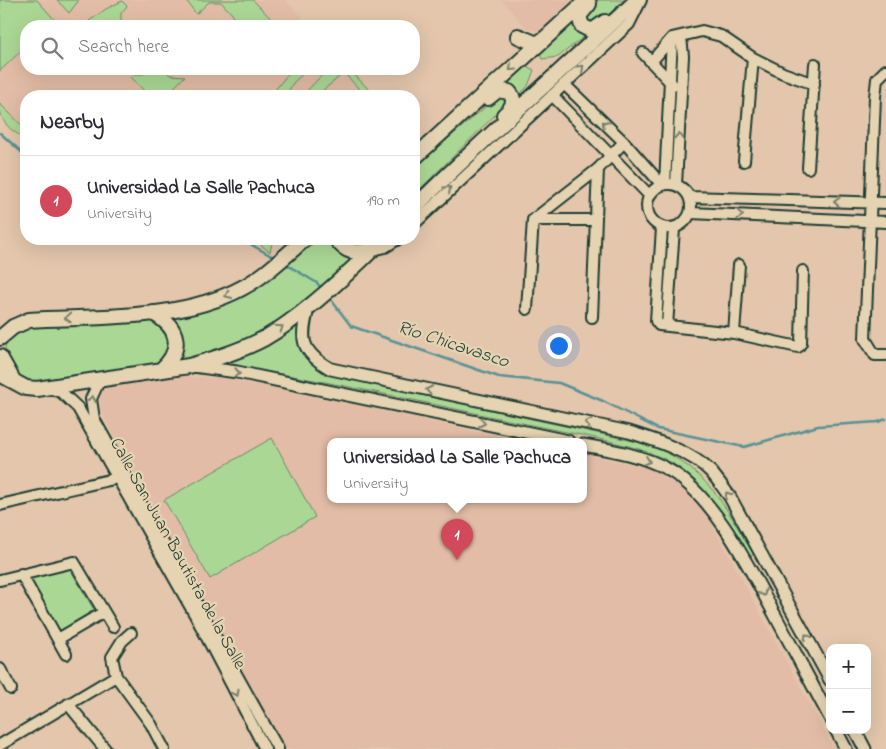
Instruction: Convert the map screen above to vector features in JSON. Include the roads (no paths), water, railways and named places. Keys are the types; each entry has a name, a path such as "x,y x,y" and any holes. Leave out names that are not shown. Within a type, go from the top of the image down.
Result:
{"main road":[{"path":"420,153 587,0"},
{"path":"593,0 579,16 582,26 592,31 633,0"},
{"path":"420,203 460,171 637,0"},
{"path":"518,36 537,44 544,39"},
{"path":"445,130 474,112 498,90 505,89 512,96 513,105 509,110 468,148 460,171"},
{"path":"0,351 3,336 20,322 152,313 184,308 220,298 244,287 298,245"},
{"path":"341,245 353,252 372,245"},
{"path":"0,374 26,388 48,388 189,366 212,360 263,339 318,297 376,245"},
{"path":"152,313 170,325 176,340 173,355 161,370"},
{"path":"0,357 14,382"}],"street":[{"path":"420,217 460,171 552,95 629,24 641,0"},
{"path":"651,62 676,38 702,31 722,36 753,58 783,73 814,84"},
{"path":"664,184 670,83 676,38"},
{"path":"676,38 681,94 676,185"},
{"path":"643,53 681,94"},
{"path":"744,162 753,58"},
{"path":"808,168 815,64"},
{"path":"886,70 877,79 865,339 875,354 886,355"},
{"path":"564,84 664,184"},
{"path":"552,95 649,195"},
{"path":"527,309 533,220 598,169 624,142"},
{"path":"592,316 598,169"},
{"path":"664,184 676,185 686,191 690,197 691,213 686,222 674,229 662,228 653,222 648,214 649,195 664,184"},
{"path":"690,197 886,203"},
{"path":"691,213 886,222"},
{"path":"533,220 596,220"},
{"path":"662,228 656,321 659,325 734,333 798,347 801,343 803,272"},
{"path":"668,326 674,229"},
{"path":"734,333 739,265"},
{"path":"318,297 302,330 305,347 314,359 331,368 630,432 655,440 684,454 709,471 730,497 826,673"},
{"path":"189,366 236,372 554,438"},
{"name":"Calle San Juan Bautista de la Salle","path":"100,379 91,399 94,419 277,746"},
{"name":"Calle San Juan Bautista de la Salle","path":"48,388 61,392 78,408 194,613 265,749"},
{"path":"587,445 651,462 668,469 686,482 718,518 751,571 826,711"},
{"path":"0,505 118,478"},
{"path":"0,580 74,562 113,627"},
{"path":"751,571 768,564"},
{"path":"21,574 66,654"},
{"path":"58,638 104,612"},
{"path":"131,633 122,641 112,658 116,676 151,724 164,749"},
{"path":"1,672 11,688"},
{"path":"2,743 116,676"},
{"path":"68,704 105,749"},
{"path":"838,734 846,749"},
{"path":"857,734 865,749"},
{"path":"2,743 15,749"},
{"path":"265,749 277,746"}],"waterway":[{"name":"Río Chicavasco","path":"0,133 20,151"},
{"name":"Río Chicavasco","path":"252,245 277,259"},
{"name":"Río Chicavasco","path":"284,263 317,283 322,289"},
{"name":"Río Chicavasco","path":"329,297 351,326 499,377 559,383 603,401 658,429 744,447 818,426 878,422 886,419"}],"place":[{"name":"Universidad La Salle Pachuca","path":"457,560"}]}
